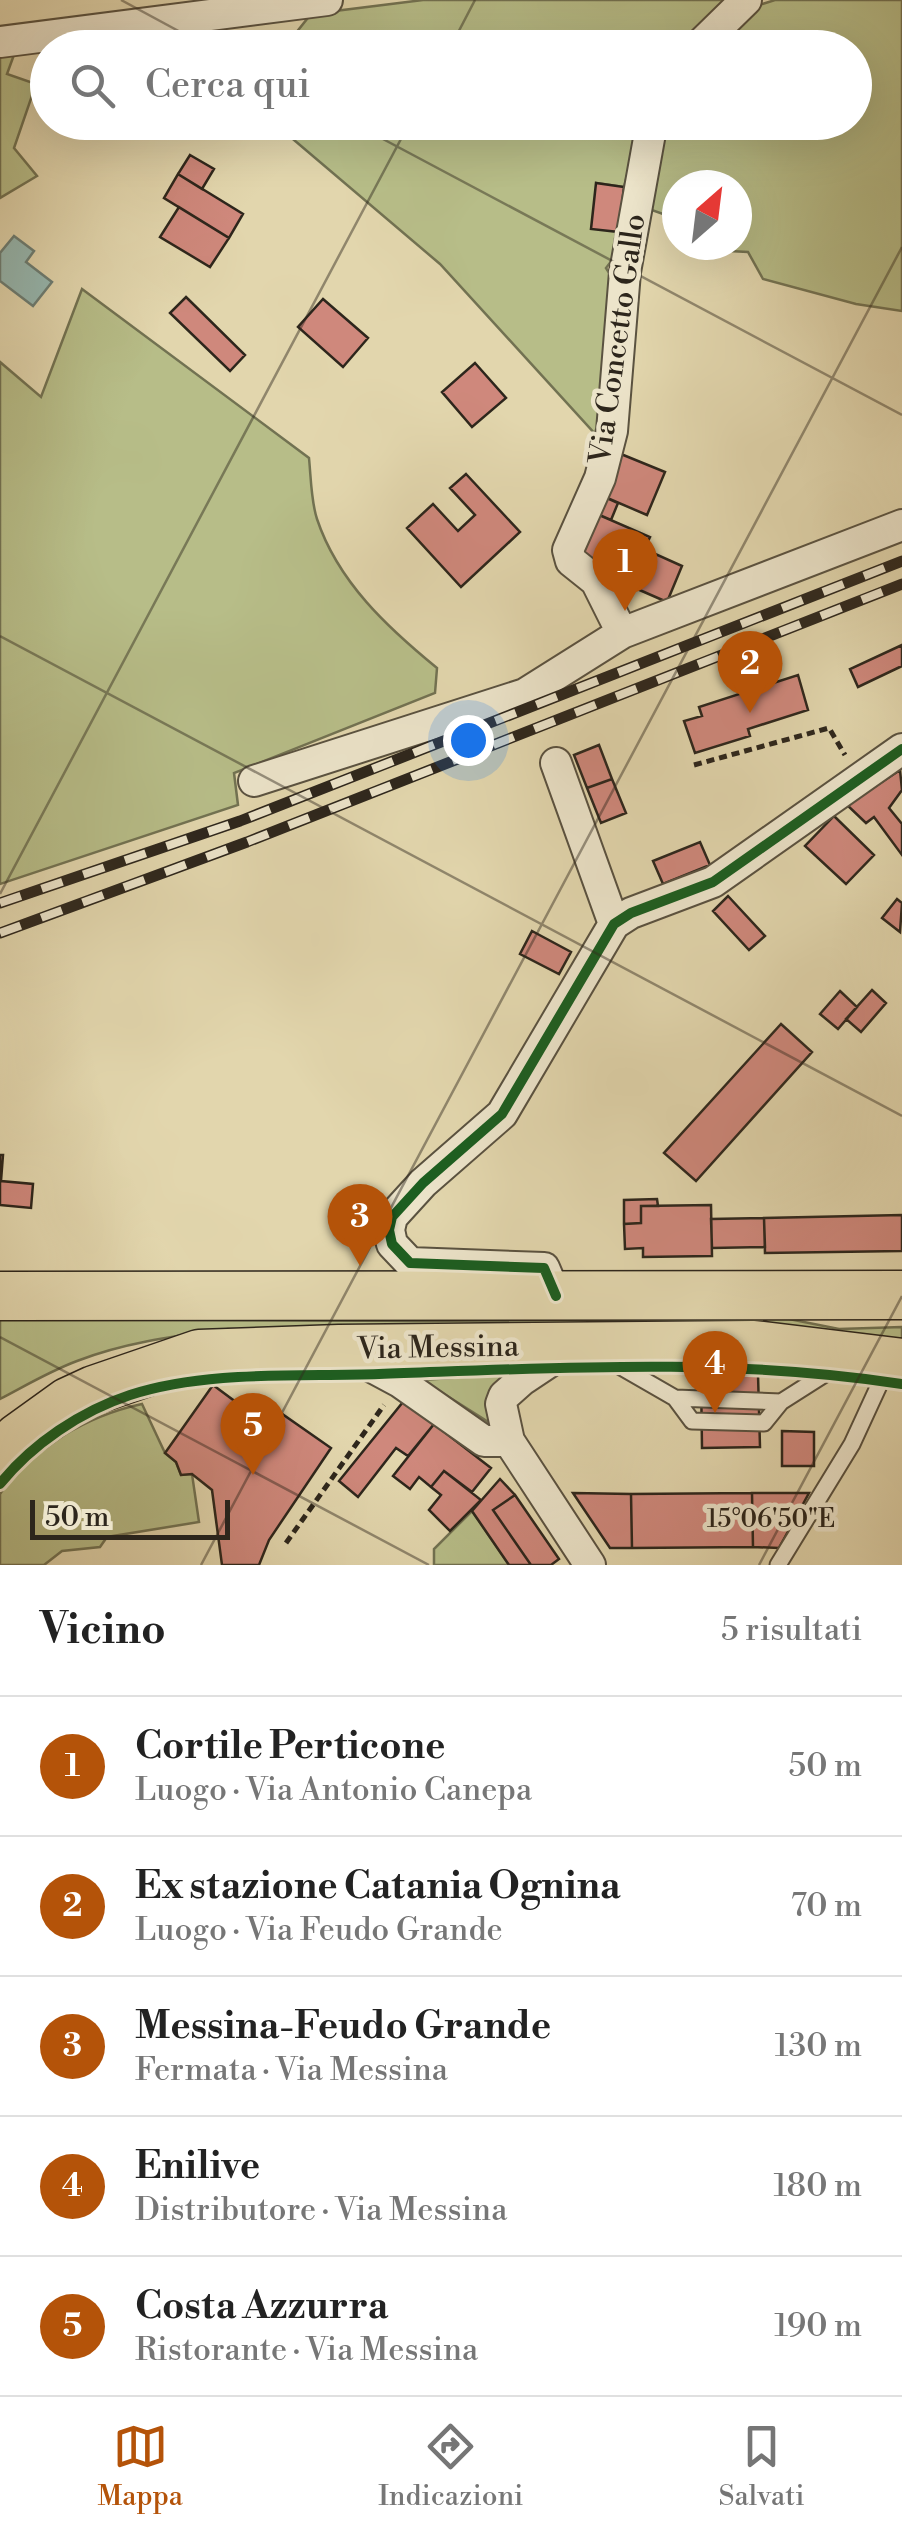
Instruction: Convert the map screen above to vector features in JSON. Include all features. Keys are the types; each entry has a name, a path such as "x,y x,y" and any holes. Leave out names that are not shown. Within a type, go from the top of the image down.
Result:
{"main road":[{"name":"Via Messina","path":"18,1296 902,1295"},
{"path":"784,1297 842,1317 902,1314"},
{"name":"Via Messina","path":"0,1456 68,1402 199,1354 754,1345 882,1360"},
{"path":"0,1422 62,1382 94,1368 136,1356 199,1354"}],"street":[{"path":"94,30 328,0"},
{"path":"715,30 746,0"},
{"path":"0,42 30,38"},
{"name":"Via Concetto Gallo","path":"622,633 596,581 571,562 568,550 600,478 612,431 625,272 649,140"},
{"path":"254,781 525,694 622,633 902,525"},
{"path":"556,1296 544,1268 410,1262 392,1244 392,1217 401,1204 502,1114 614,924 631,913 714,882 902,749"},
{"path":"556,762 614,924"},
{"path":"578,1346 522,1380 504,1396 502,1404 510,1442 590,1565"},
{"path":"339,1349 400,1382 484,1441 510,1442"}],"lane":[{"path":"578,1346 675,1398 781,1402 882,1360"},
{"path":"778,1565 852,1444 882,1360"}],"path":[{"path":"694,765 829,728 859,779"},
{"path":"286,1543 400,1382"}],"green space":[{"path":"423,0 728,0 701,30 298,30 311,14"},
{"path":"775,0 902,0 902,311 856,304 763,279 752,259 752,170 662,170 662,214 646,208 660,140 872,140 872,30 729,30 750,8"},
{"path":"15,52 7,74 30,82 30,101 14,148 37,176 0,198 0,54"},
{"path":"294,140 636,140 624,187 597,183 618,236 614,257 606,268 615,282 598,437 440,264"},
{"path":"82,289 309,458 314,505 326,542 366,602 437,668 435,693 234,773 238,805 0,884 0,362 41,397"},
{"path":"0,1319 789,1319 839,1329 902,1327 902,1347 228,1329 151,1340 95,1354 0,1399"},
{"path":"509,1374 490,1423 422,1380"},
{"path":"142,1404 165,1453 176,1462 181,1475 192,1474 199,1522 107,1537 100,1547 62,1551 44,1565 0,1565 0,1494 12,1477 62,1436 102,1416"},
{"path":"472,1511 509,1565 434,1565 434,1549"}],"water":[{"path":"14,236 34,251 26,262 52,282 33,306 0,281 0,253"}],"building":[{"path":"190,155 214,169 202,189 178,174"},
{"path":"178,174 243,214 229,238 164,198"},
{"path":"596,183 624,187 619,232 591,229"},
{"path":"179,207 229,238 210,267 160,237"},
{"path":"186,297 245,355 230,371 170,313"},
{"path":"323,299 368,338 343,367 298,327"},
{"path":"475,363 506,398 472,427 442,392"},
{"path":"616,452 665,472 647,515 598,494"},
{"path":"466,474 520,532 461,587 407,528 433,504 458,531 475,515 450,488"},
{"path":"598,494 618,503 611,520 590,511"},
{"path":"590,511 650,537 644,549 682,566 667,602 635,588 639,579 573,551"},
{"path":"902,645 902,666 858,687 850,669"},
{"path":"798,675 808,710 748,729 750,736 695,753 684,721 702,716 699,707"},
{"path":"599,745 612,779 587,788 574,755"},
{"path":"900,770 902,790 889,808 902,824 902,855 874,817 866,823 847,805"},
{"path":"612,779 626,813 601,823 587,788"},
{"path":"834,816 874,855 846,884 805,846"},
{"path":"700,842 710,865 663,884 653,861"},
{"path":"728,896 765,936 749,950 713,911"},
{"path":"897,899 902,903 900,932 882,918"},
{"path":"532,931 571,952 559,974 520,954"},
{"path":"872,990 886,1003 861,1032 846,1019"},
{"path":"840,991 857,1007 838,1029 820,1014"},
{"path":"781,1024 812,1052 696,1181 664,1153"},
{"path":"0,1155 1,1181 33,1184 31,1208 0,1205"},
{"path":"657,1199 658,1206 641,1206 641,1223 624,1224 624,1200"},
{"path":"711,1205 712,1256 643,1257 643,1248 625,1249 624,1224 641,1223 641,1206"},
{"path":"902,1215 902,1251 765,1253 764,1218"},
{"path":"764,1218 765,1247 712,1248 711,1219"},
{"path":"758,1374 760,1447 702,1448 701,1375"},
{"path":"213,1385 263,1422 275,1409 331,1448 269,1540 259,1565 222,1565 212,1490 192,1474 181,1475 176,1462 165,1453"},
{"path":"403,1402 434,1424 408,1456 396,1448 358,1497 339,1481"},
{"path":"434,1424 491,1468 472,1492 444,1471 431,1487 419,1477 410,1489 393,1476"},
{"path":"782,1431 814,1432 814,1466 782,1466"},
{"path":"444,1471 481,1500 450,1531 429,1510 441,1495 431,1487"},
{"path":"500,1479 515,1495 493,1510 531,1565 509,1565 472,1511"},
{"path":"573,1493 631,1494 632,1548 610,1548"},
{"path":"752,1493 753,1547 632,1548 631,1494"},
{"path":"752,1493 809,1493 779,1548 753,1547"},
{"path":"515,1495 559,1559 551,1565 531,1565 493,1510"}],"railway":[{"path":"0,903 240,821 902,561"},
{"path":"0,933 247,842 902,584"}],"cycle path":[{"path":"556,1296 544,1268 410,1263 392,1244 392,1217 423,1183 502,1114 614,924 631,913 713,882 902,749"},
{"path":"0,1484 42,1442 94,1410 160,1387 222,1378 706,1367 902,1384"}],"place":[{"name":"Cortile Perticone","path":"625,611"},
{"name":"Ex stazione Catania Ognina","path":"750,713"},
{"name":"Messina-Feudo Grande","path":"360,1266"},
{"name":"Enilive","path":"715,1413"},
{"name":"Costa Azzurra","path":"253,1475"}]}
